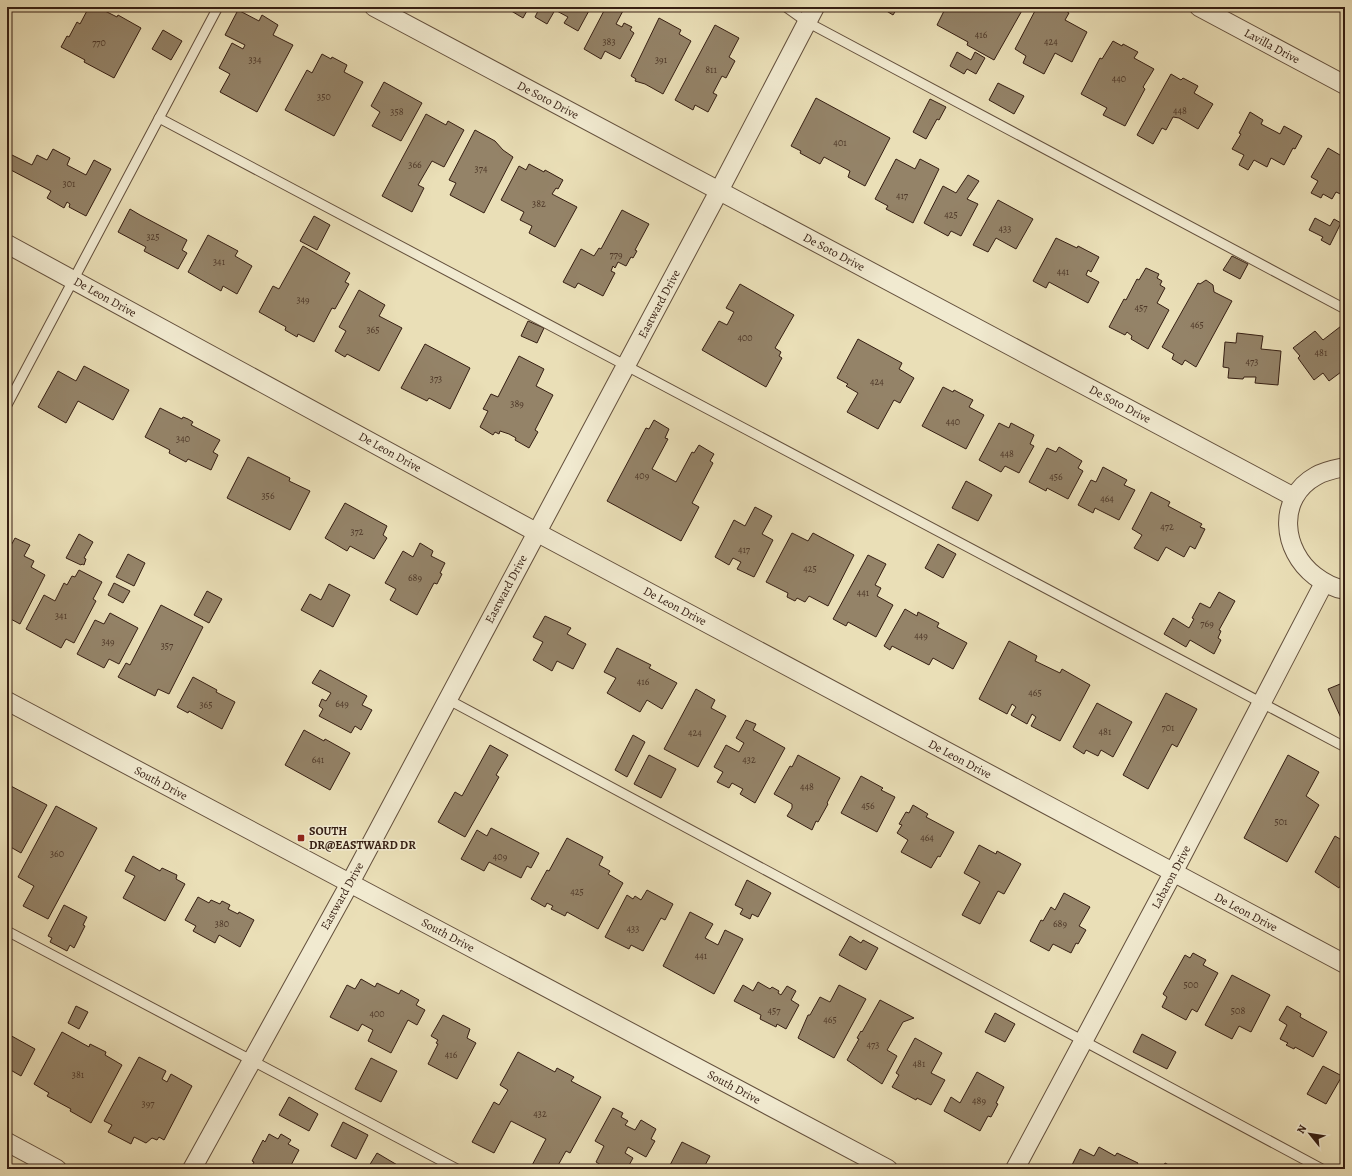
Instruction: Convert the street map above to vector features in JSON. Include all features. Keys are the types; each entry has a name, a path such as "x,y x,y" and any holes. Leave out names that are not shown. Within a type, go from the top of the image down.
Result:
{"street":[{"name":"De Soto Drive","path":"374,7 1294,497"},
{"name":"Lavilla Drive","path":"1199,7 1345,85"},
{"name":"Eastward Drive","path":"192,1169 350,882 719,191 811,14"},
{"name":"De Leon Drive","path":"7,244 536,532 1345,964"},
{"path":"1345,468 1334,469 1316,475 1304,484 1294,497 1290,507 1287,524 1292,549 1299,561 1324,583 1345,590"},
{"name":"Labaron Drive","path":"1015,1169 1173,873 1324,583"},
{"name":"South Drive","path":"7,701 888,1169"},
{"path":"7,1142 57,1169"}],"lane":[{"path":"7,405 218,7"},
{"path":"786,7 811,14 1345,309"},
{"path":"159,118 1345,747"},
{"path":"447,699 1322,1169"},
{"path":"7,931 457,1169"}],"building":[{"path":"89,7 97,7 117,17 118,15 141,28 114,78 84,62 85,60 61,47 67,36 69,37 77,22 80,24"},
{"path":"509,7 529,7 523,18 508,9"},
{"path":"540,7 591,7 578,31 564,23 568,17 555,10 547,24 535,17"},
{"path":"606,7 625,7 616,24 622,27 624,23 632,27 630,30 634,33 620,59 605,51 601,59 584,49"},
{"path":"880,7 898,7 893,15"},
{"path":"946,7 1024,7 994,60 967,45 968,42 937,25"},
{"path":"1037,7 1059,7 1069,13 1065,20 1087,32 1072,62 1055,53 1044,74 1023,63 1026,56 1015,49"},
{"path":"238,10 259,21 262,15 278,25 273,35 293,45 257,112 220,92 230,74 219,68 232,43 243,49 245,45 225,35"},
{"path":"659,18 681,30 679,34 691,41 663,94 645,84 635,81 636,79 631,76"},
{"path":"715,25 739,38 729,57 735,61 726,78 722,76 713,93 717,95 708,112 695,105 693,110 675,100"},
{"path":"163,30 182,41 171,60 152,49"},
{"path":"1113,41 1122,46 1123,44 1138,52 1134,58 1154,69 1143,87 1145,89 1125,126 1103,115 1107,108 1081,94 1100,58 1102,59"},
{"path":"957,52 971,60 975,52 985,58 976,74 967,69 964,74 950,66"},
{"path":"322,54 331,59 332,57 347,65 344,72 363,82 334,136 285,110 307,70 312,73"},
{"path":"1171,74 1181,80 1183,78 1198,86 1194,93 1213,104 1198,129 1179,118 1173,117 1166,130 1162,128 1153,144 1137,135"},
{"path":"384,82 422,103 401,141 372,126 380,112 371,106"},
{"path":"998,83 1024,96 1014,114 989,100"},
{"path":"816,98 890,138 865,186 848,177 850,171 824,157 820,164 800,153 801,151 791,146"},
{"path":"930,99 946,107 939,120 937,119 926,139 913,132"},
{"path":"1250,112 1263,120 1261,124 1280,134 1284,126 1302,136 1295,149 1293,148 1284,165 1271,158 1267,167 1254,160 1248,170 1239,165 1244,155 1232,149 1241,134 1239,133"},
{"path":"426,114 446,125 448,121 464,130 444,167 432,161 418,185 424,188 412,212 382,196"},
{"path":"475,130 495,141 503,150 513,157 484,213 450,195 456,183 449,180"},
{"path":"1328,148 1345,158 1345,196 1336,192 1332,199 1323,194 1321,198 1311,193 1318,181 1311,177"},
{"path":"53,149 70,158 67,165 86,175 94,160 111,169 86,216 69,207 70,204 67,202 64,208 47,198 51,191 7,168 8,153 32,165 37,155 47,160"},
{"path":"896,159 915,169 920,159 939,169 913,223 886,209 888,206 875,199"},
{"path":"529,164 544,172 545,170 563,180 558,189 556,188 552,194 577,207 555,247 529,233 532,226 520,220 524,212 501,200 519,166 526,170"},
{"path":"968,175 979,181 967,199 978,204 961,236 951,231 948,236 924,223 943,186 956,193"},
{"path":"998,200 1033,219 1016,249 996,238 988,252 973,245"},
{"path":"130,209 187,240 182,250 187,253 178,269 144,251 146,247 118,232"},
{"path":"622,210 649,224 635,250 637,251 633,258 631,257 626,266 618,262 615,268 613,266 611,271 615,273 603,296 578,283 575,288 563,282 581,249 594,256 599,248 601,249"},
{"path":"314,216 330,225 317,250 300,241"},
{"path":"1315,218 1330,226 1334,219 1341,223 1330,245 1321,240 1323,237 1309,230"},
{"path":"208,235 238,251 235,256 252,266 237,294 223,286 221,291 188,272"},
{"path":"1056,238 1077,248 1078,246 1099,257 1091,272 1088,270 1086,275 1099,282 1088,303 1049,282 1046,288 1033,281"},
{"path":"303,246 350,273 345,282 349,284 335,309 332,308 314,342 298,334 297,337 285,330 286,327 259,312 273,286 279,289"},
{"path":"1232,256 1248,264 1240,279 1223,270"},
{"path":"1146,268 1159,274 1157,278 1162,281 1160,285 1165,288 1157,303 1169,310 1148,349 1131,339 1132,336 1127,332 1125,335 1109,327 1124,299 1126,300 1137,279 1139,280"},
{"path":"1206,280 1213,285 1214,292 1232,301 1196,367 1185,360 1182,365 1172,359 1174,354 1162,347 1198,283 1200,284"},
{"path":"740,284 794,315 775,348 781,352 779,356 782,358 766,387 702,350 719,321 727,325 734,312 726,308"},
{"path":"359,290 385,305 379,316 402,328 379,371 347,354 345,357 335,351 346,331 339,327"},
{"path":"528,321 544,328 537,343 521,336"},
{"path":"1345,323 1345,361 1343,362 1345,364 1345,369 1329,381 1323,373 1314,380 1298,358 1300,356 1293,348 1315,331 1323,340"},
{"path":"1237,333 1263,336 1261,349 1281,351 1278,385 1255,383 1256,377 1244,377 1243,379 1228,378 1229,368 1223,367 1225,342 1236,343"},
{"path":"858,339 902,363 899,369 914,378 900,403 894,400 878,429 847,412 858,393 846,386 848,384 837,378"},
{"path":"425,344 470,368 450,409 429,398 427,401 401,388"},
{"path":"519,356 544,369 536,386 553,395 535,430 538,432 529,448 515,440 516,438 509,434 500,431 499,434 495,432 493,435 480,427 488,411 483,409 491,394 498,397"},
{"path":"84,366 129,390 113,420 78,401 66,423 38,407 58,371 76,381"},
{"path":"943,387 953,392 954,390 973,400 969,407 984,415 966,449 922,426"},
{"path":"160,408 182,419 183,417 188,419 193,422 191,425 220,440 213,452 218,455 211,470 188,459 186,462 169,453 170,450 145,437"},
{"path":"654,420 669,429 665,438 668,439 652,469 676,482 692,452 694,453 699,445 714,454 710,461 713,463 692,503 699,507 681,541 607,501 646,428 649,429"},
{"path":"999,423 1009,428 1011,423 1034,435 1030,444 1034,446 1019,473 1005,466 1001,472 979,460"},
{"path":"1059,447 1082,461 1078,468 1083,471 1068,499 1047,488 1046,491 1029,482 1047,448 1056,452"},
{"path":"248,457 290,478 289,481 310,491 290,530 227,498"},
{"path":"1103,467 1127,480 1124,485 1135,490 1119,520 1095,508 1093,513 1078,505 1091,480 1096,482"},
{"path":"966,481 992,495 978,521 952,508"},
{"path":"1151,492 1170,502 1168,506 1202,524 1200,527 1205,529 1195,549 1190,546 1184,557 1166,547 1158,561 1134,548 1142,535 1132,529"},
{"path":"345,503 387,526 383,535 387,538 374,559 350,546 347,551 325,538"},
{"path":"755,507 772,516 762,534 773,540 754,577 737,569 741,562 733,558 729,565 715,557 734,520 745,526"},
{"path":"792,533 808,541 813,533 854,555 828,606 809,596 805,602 797,598 795,601 787,597 788,593 766,582"},
{"path":"79,534 93,542 84,558 86,559 84,565 66,558"},
{"path":"15,538 30,545 24,556 34,561 31,567 45,575 20,624 7,617 7,553"},
{"path":"420,543 433,551 431,556 445,563 437,584 434,583 417,615 390,600 396,589 385,583 403,551 413,557"},
{"path":"938,544 956,554 943,578 925,568"},
{"path":"128,554 145,563 134,586 116,577"},
{"path":"868,555 886,564 875,585 881,588 877,596 893,605 876,637 848,622 846,626 833,619"},
{"path":"79,570 102,582 93,599 96,601 74,643 66,639 61,648 26,629 44,595 55,601 64,583 67,585 72,576 75,577"},
{"path":"114,583 130,591 123,603 108,595"},
{"path":"329,584 350,595 333,627 301,610 310,594 321,600"},
{"path":"207,591 222,599 209,623 194,615"},
{"path":"1219,592 1235,601 1219,630 1221,631 1218,638 1221,640 1214,654 1190,640 1186,647 1164,634 1173,618 1189,628 1194,619 1192,618 1200,603 1210,608"},
{"path":"161,605 203,627 169,694 158,689 155,696 118,677 126,663 130,665"},
{"path":"905,609 917,616 918,612 939,623 937,627 967,643 953,669 933,658 929,665 892,646 890,650 884,646"},
{"path":"110,613 138,628 119,664 109,659 104,668 77,654 95,620 104,624"},
{"path":"545,616 571,628 567,634 586,644 573,669 557,661 552,671 533,660 543,642 533,637"},
{"path":"1009,641 1037,656 1035,661 1060,673 1062,669 1090,685 1060,741 1031,726 1036,717 1032,714 1027,724 1011,715 1016,707 1012,704 1007,714 979,699"},
{"path":"617,648 651,665 649,668 677,683 662,709 647,700 640,712 607,693 616,678 604,672"},
{"path":"320,670 367,696 362,705 372,710 361,730 355,726 351,733 319,716 323,709 319,706 322,699 326,701 331,693 312,683"},
{"path":"193,677 235,702 222,729 189,711 188,713 177,707"},
{"path":"1345,682 1345,727 1328,689"},
{"path":"696,689 715,700 711,708 726,716 698,767 664,749"},
{"path":"1166,693 1197,709 1177,747 1172,744 1148,789 1123,775"},
{"path":"1097,703 1132,722 1113,757 1101,750 1098,756 1086,750 1084,754 1073,747"},
{"path":"746,720 756,724 753,730 785,748 755,803 740,794 743,789 732,783 729,788 717,782 723,772 714,767 726,745 739,752 744,743 736,738"},
{"path":"304,730 324,741 325,739 350,753 330,790 285,765"},
{"path":"633,735 645,742 627,777 615,770"},
{"path":"490,745 508,755 496,775 499,777 465,837 438,822 455,792 462,796"},
{"path":"649,755 676,769 661,798 634,784"},
{"path":"798,755 840,778 827,803 828,804 818,822 816,821 812,830 787,816 792,808 792,804 774,794"},
{"path":"1288,755 1319,772 1306,796 1319,805 1287,862 1244,838"},
{"path":"861,776 883,788 881,790 895,797 877,832 841,813"},
{"path":"7,784 47,805 21,853 7,845"},
{"path":"913,805 928,814 926,817 954,832 940,857 938,856 931,868 901,852 908,840 897,833 902,825 899,824 906,812 909,813"},
{"path":"56,806 97,828 48,919 23,906 34,886 18,877"},
{"path":"491,828 539,853 531,868 527,866 521,878 489,862 484,871 461,859 477,830 487,836"},
{"path":"1335,836 1345,842 1345,882 1343,881 1339,888 1315,872"},
{"path":"567,838 603,857 599,865 610,871 608,874 623,883 598,929 567,912 565,916 551,909 553,906 547,903 545,907 531,899 547,870 549,871"},
{"path":"979,845 996,854 997,851 1021,864 1004,894 998,891 980,924 962,915 980,882 964,873"},
{"path":"133,856 160,871 162,868 177,875 176,879 185,884 165,921 123,898 135,876 125,871"},
{"path":"747,880 771,893 758,917 752,914 750,919 740,914 743,909 735,905"},
{"path":"647,890 673,904 665,920 661,918 643,951 631,945 629,949 605,937 627,895 633,899 635,896 641,900"},
{"path":"1064,893 1090,907 1079,926 1086,930 1078,944 1076,943 1071,953 1053,944 1049,951 1030,941 1041,920 1043,921 1051,907 1055,910"},
{"path":"198,897 209,903 211,900 220,904 222,901 230,905 228,909 238,914 239,912 254,920 240,947 219,935 215,943 193,931 196,926 185,920"},
{"path":"64,905 87,917 83,925 85,926 74,948 70,945 67,951 50,942 52,938 48,936"},
{"path":"690,912 713,924 705,938 718,945 725,930 743,939 714,994 663,966"},
{"path":"850,936 861,943 863,940 878,948 866,970 839,955"},
{"path":"1193,953 1206,960 1203,965 1218,973 1197,1012 1192,1009 1186,1020 1162,1007 1167,997 1163,994 1185,955 1190,958"},
{"path":"1232,975 1270,995 1251,1032 1239,1026 1232,1039 1205,1025"},
{"path":"361,979 375,987 377,983 399,994 401,990 419,1000 416,1005 425,1010 417,1025 408,1020 391,1053 368,1041 373,1030 362,1024 358,1031 330,1017 347,985 355,989"},
{"path":"758,982 770,989 772,987 779,991 778,993 781,995 787,986 796,991 791,1000 799,1005 786,1029 777,1024 776,1027 760,1019 761,1015 734,1001 743,985 753,991"},
{"path":"839,985 866,999 834,1058 798,1038 808,1015 810,1015 820,997 830,1002"},
{"path":"880,1000 914,1018 903,1022 887,1050 897,1056 882,1084 847,1060 859,1039 857,1038"},
{"path":"76,1006 88,1012 79,1029 68,1023"},
{"path":"1287,1006 1301,1014 1300,1017 1327,1032 1313,1057 1295,1047 1294,1049 1286,1045 1288,1043 1280,1039 1287,1025 1279,1020"},
{"path":"995,1013 1015,1024 1005,1042 985,1032"},
{"path":"443,1015 470,1029 467,1038 476,1043 457,1079 428,1064 438,1044 436,1043 438,1040 431,1036"},
{"path":"62,1032 89,1047 90,1044 106,1052 105,1055 122,1065 91,1123 70,1111 71,1109 47,1096 49,1093 34,1084"},
{"path":"8,1034 35,1049 21,1076 7,1068"},
{"path":"1142,1034 1176,1052 1167,1069 1133,1052"},
{"path":"915,1038 942,1053 931,1073 945,1080 931,1105 917,1098 916,1100 892,1087 899,1075 896,1073"},
{"path":"518,1052 555,1072 557,1068 574,1077 571,1081 601,1097 570,1153 566,1151 556,1169 530,1169 546,1139 511,1121 494,1153 472,1142 494,1102 499,1105 508,1090 500,1085"},
{"path":"139,1057 166,1071 162,1079 167,1082 171,1074 192,1086 164,1140 159,1137 157,1140 152,1138 146,1143 134,1137 131,1144 108,1132 112,1125 104,1121"},
{"path":"371,1058 397,1071 381,1102 355,1089"},
{"path":"1323,1066 1342,1076 1326,1104 1307,1094"},
{"path":"977,1072 1004,1087 996,1103 998,1104 991,1117 988,1116 980,1131 944,1111 951,1097 960,1103"},
{"path":"289,1097 318,1114 309,1131 279,1115"},
{"path":"613,1108 623,1113 621,1117 628,1121 625,1125 635,1130 641,1120 656,1129 651,1139 655,1141 646,1157 628,1147 625,1153 633,1158 627,1169 607,1169 596,1162 604,1146 595,1141"},
{"path":"343,1122 368,1135 356,1159 331,1146"},
{"path":"269,1134 278,1139 281,1134 291,1140 288,1144 299,1150 289,1169 250,1169 254,1162 252,1161 263,1140 265,1142"},
{"path":"682,1142 710,1156 703,1169 668,1169"},
{"path":"1099,1147 1115,1156 1117,1153 1138,1163 1135,1169 1070,1169 1080,1149 1094,1156"},
{"path":"377,1153 399,1166 397,1169 374,1169 369,1166"},
{"path":"1165,1163 1176,1169 1162,1169"}],"place":[{"name":"SOUTH DR@EASTWARD DR","path":"301,838"}]}
